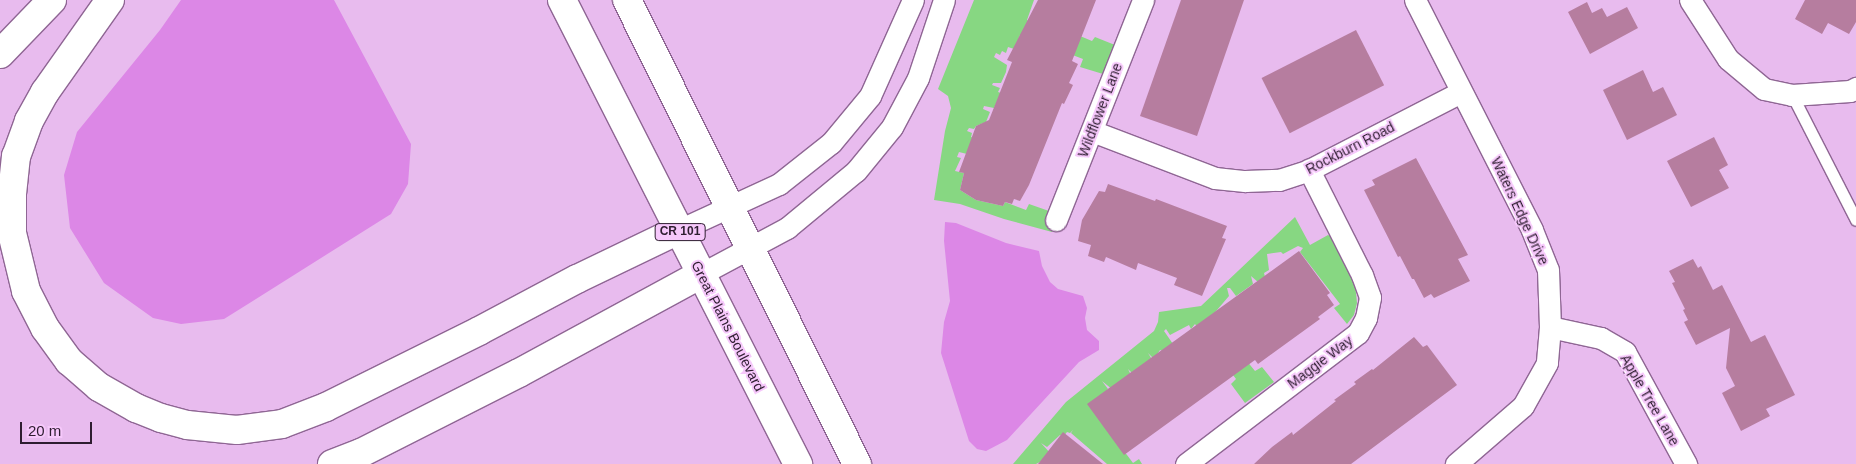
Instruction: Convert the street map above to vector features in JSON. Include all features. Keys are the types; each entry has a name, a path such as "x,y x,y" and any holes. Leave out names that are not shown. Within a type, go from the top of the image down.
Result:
{"main road":[{"path":"0,54 52,0"},
{"path":"110,0 45,92 29,121 16,156 12,192 12,233 26,291 45,328 69,361 100,387 144,411 187,425 237,430 282,424 335,403 577,279 679,230"},
{"name":"Great Plains Boulevard","path":"562,0 798,464"},
{"path":"626,0 857,464"},
{"path":"332,464 361,453 519,372 701,274"}],"street":[{"path":"679,230 779,184 831,144 870,96 913,0"},
{"path":"701,274 787,228 856,171 892,126 918,78 944,0"},
{"name":"Wildflower Lane","path":"1056,220 1143,0"},
{"name":"Waters Edge Drive","path":"1415,0 1460,92 1532,230 1548,270 1550,327 1546,363 1523,406 1456,464"},
{"path":"1690,0 1728,58 1764,89 1792,95 1850,91 1856,88"},
{"name":"Rockburn Road","path":"1092,131 1215,178 1246,181 1279,180 1309,170 1460,92"},
{"name":"Maggie Way","path":"1186,464 1358,333 1366,318 1370,297 1362,275 1309,170"},
{"name":"Apple Tree Lane","path":"1550,327 1601,338 1625,352 1686,464"}],"lane":[{"path":"1792,95 1856,220"}],"green space":[{"path":"974,0 1034,0 1027,20 1044,31 1080,36 1092,41 1095,37 1115,45 1103,74 1080,67 1083,59 1020,35 1014,49 1008,47 1006,53 1002,51 1000,55 996,53 994,57 1007,65 1006,72 1001,83 993,83 992,85 1000,88 998,92 1001,93 994,108 984,106 983,109 990,112 986,122 976,126 974,129 969,128 967,131 972,133 971,137 982,141 975,156 959,152 957,157 961,158 955,171 964,173 960,190 976,200 1003,206 1005,202 1026,210 1029,204 1049,211 1045,221 1052,224 1052,232 1004,219 960,204 934,200 945,131 951,108 948,96 938,89"},
{"path":"1295,217 1310,245 1328,235 1332,237 1355,283 1357,303 1354,315 1347,324 1334,308 1340,304 1300,252 1303,248 1298,246 1283,254 1281,252 1267,254 1269,270 1264,273 1265,277 1258,282 1251,276 1253,284 1236,296 1230,288 1227,288 1229,296 1211,317 1255,371 1262,367 1274,382 1245,403 1231,384 1236,379 1195,324 1191,329 1189,325 1170,335 1166,329 1164,331 1173,344 1163,351 1160,350 1154,359 1148,353 1153,361 1136,377 1128,369 1131,375 1113,390 1102,381 1108,389 1091,407 1133,463 1139,459 1142,464 1107,464 1071,433 1073,430 1070,433 1067,432 1063,437 1060,435 1047,447 1041,443 1051,454 1040,462 1036,464 1013,464 1066,402 1154,331 1158,322 1159,312 1201,306"}],"shaded area":[{"path":"181,0 334,0 411,144 408,184 391,214 224,319 181,324 153,318 104,283 70,228 64,175 77,132 160,30"},
{"path":"945,222 956,223 1006,243 1039,251 1042,266 1050,282 1058,289 1083,296 1087,308 1085,318 1087,330 1099,341 1099,350 1079,362 1007,440 986,451 977,449 969,441 941,353 944,322 950,301 944,241"}],"building":[{"path":"1038,0 1096,0 1072,61 1078,64 1069,83 1073,85 1064,104 1062,103 1029,185 1020,201 1014,199 1012,204 1005,202 1003,206 976,200 960,190 964,173 959,172 976,126 989,120 1012,62 1007,60"},
{"path":"1181,0 1244,0 1197,136 1140,116"},
{"path":"1805,0 1856,0 1856,22 1849,34 1828,23 1822,34 1795,19"},
{"path":"1587,2 1592,13 1602,8 1607,17 1627,7 1638,28 1590,54 1568,12"},
{"path":"1356,30 1384,85 1290,133 1262,78"},
{"path":"1643,70 1653,92 1663,87 1677,115 1627,140 1603,90"},
{"path":"1714,137 1728,165 1719,170 1729,188 1691,207 1667,161"},
{"path":"1416,158 1468,255 1458,259 1470,281 1434,298 1431,294 1424,298 1400,256 1398,257 1364,190 1375,185 1372,180"},
{"path":"1108,184 1155,201 1156,199 1227,226 1222,238 1226,239 1202,296 1174,285 1177,278 1138,263 1136,270 1106,257 1104,262 1088,256 1091,245 1078,241 1082,220 1099,191 1105,192"},
{"path":"1299,251 1330,293 1327,295 1334,305 1318,317 1320,319 1258,364 1255,360 1124,455 1087,404"},
{"path":"1693,259 1698,268 1701,266 1713,290 1722,285 1751,342 1765,335 1795,395 1766,409 1770,416 1741,431 1722,393 1735,386 1726,368 1730,328 1696,345 1684,322 1688,320 1683,310 1685,309 1672,283 1675,282 1669,271"},
{"path":"1414,337 1423,347 1427,345 1457,385 1351,464 1254,464 1272,447 1292,432 1293,435 1356,384 1354,382 1373,370"},
{"path":"1063,432 1103,464 1038,464"}]}
